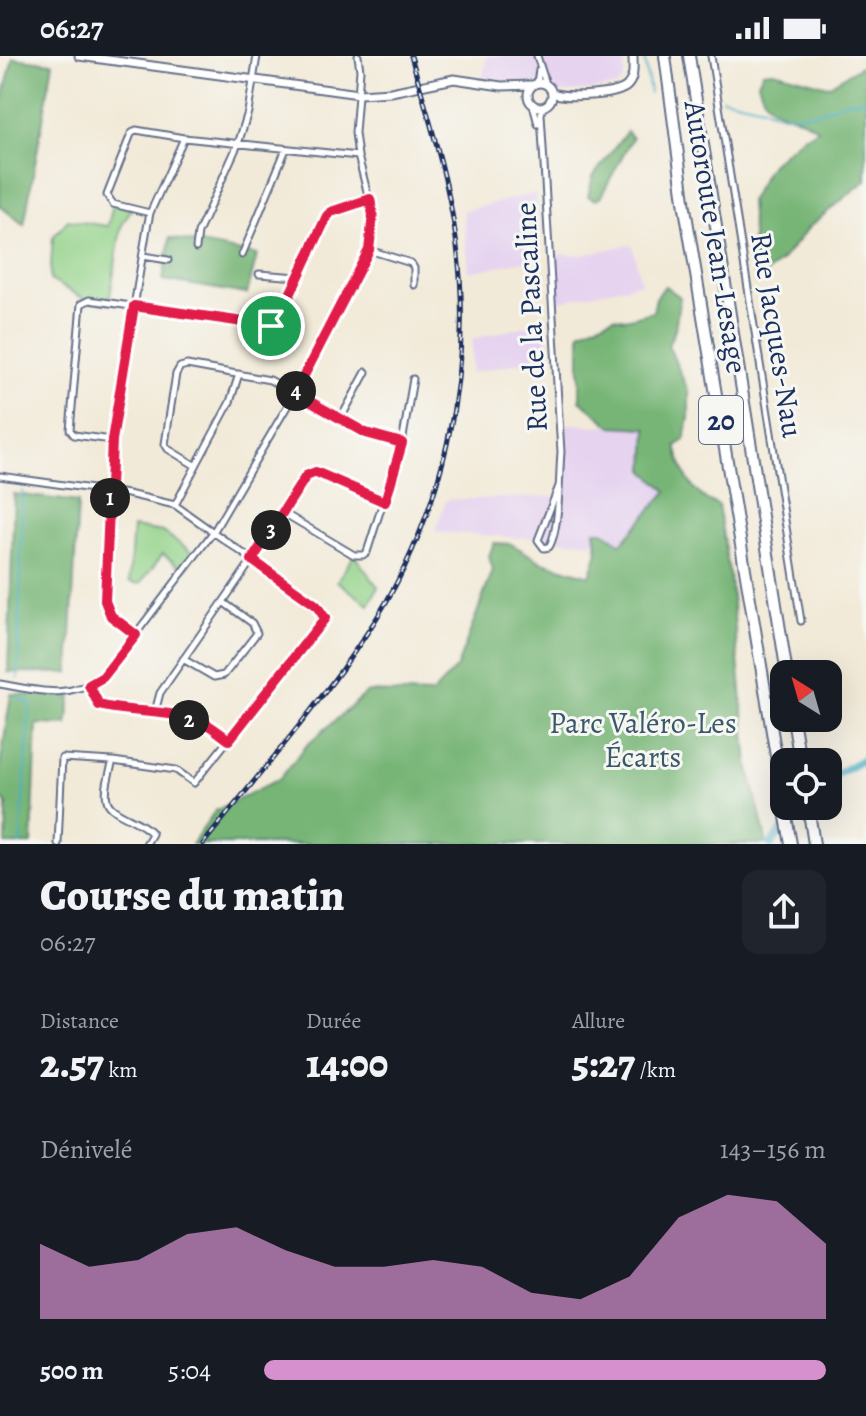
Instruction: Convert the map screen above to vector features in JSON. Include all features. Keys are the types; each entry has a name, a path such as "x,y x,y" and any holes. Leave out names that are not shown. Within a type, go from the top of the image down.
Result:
{"highway":[{"name":"Autoroute Jean-Lesage","path":"665,56 685,208 775,748"},
{"name":"Autoroute Jean-Lesage","path":"689,56 785,660"},
{"name":"Autoroute Jean-Lesage","path":"787,820 791,844"},
{"path":"810,820 814,844"}],"street":[{"path":"79,56 359,94 391,92 454,79 501,86 523,93 530,102 546,105 571,96 622,90 630,84 634,72 633,56"},
{"path":"196,248 198,233 238,144 257,56"},
{"path":"0,684 62,693 103,677 214,531 295,393 369,250 373,215 355,133 359,94 358,56"},
{"name":"Rue Jacques-Nau","path":"711,56 801,621"},
{"path":"538,59 552,93 571,96"},
{"path":"530,102 528,91 534,84 538,59"},
{"path":"501,86 546,84"},
{"path":"546,105 552,93"},
{"name":"Rue de la Pascaline","path":"530,102 543,145"},
{"name":"Rue de la Pascaline","path":"546,105 541,114 561,420 559,486 553,539 549,547 544,548 538,540 559,486"},
{"path":"150,213 113,204 107,195 131,134 136,130 358,156"},
{"path":"136,635 111,616 105,601 112,440 150,213 184,138"},
{"path":"242,255 286,149"},
{"path":"112,440 74,435 70,430 80,307 89,300 271,326 278,320 327,216 370,199"},
{"path":"369,250 411,263 414,285"},
{"path":"143,256 168,260"},
{"path":"259,274 298,277"},
{"path":"196,466 165,444 176,374 180,367 187,365 270,380 366,433 402,443"},
{"path":"341,418 366,372"},
{"path":"175,505 230,402 239,374"},
{"path":"282,512 358,556 367,552 402,443 413,379"},
{"path":"155,712 160,693 306,476 316,472 385,502"},
{"path":"0,476 175,505 316,605 325,618 194,783 176,770 62,758 58,844"},
{"path":"183,659 214,677 224,675 257,633 252,623 223,602"},
{"path":"89,685 99,705 119,710 155,712 206,724 229,740"},
{"path":"113,761 106,797 110,807 148,828 152,834 146,844"}],"shaded area":[{"path":"487,56 623,56 625,75 616,87 563,93 541,92 483,80"},
{"path":"536,193 540,258 469,272 463,211"},
{"path":"632,244 641,283 556,302 553,254 582,255"},
{"path":"546,321 548,356 471,373 473,339"},
{"path":"565,424 647,428 645,471 667,490 620,544 594,536 598,543 435,532 446,500 561,496"}],"green space":[{"path":"13,58 53,63 24,225 0,206 0,111"},
{"path":"866,63 866,180 809,227 782,260 755,282 750,200 771,164 800,139 818,129 768,104 758,82 763,72 774,71 828,86"},
{"path":"627,131 632,138 600,198 595,200 588,196 593,177"},
{"path":"113,204 131,209 121,227 109,303 84,301 50,280 53,237 68,220 108,226"},
{"path":"170,238 257,255 247,294 163,280"},
{"name":"Parc Valéro-Les Écarts","path":"665,286 680,297 675,329 668,345 689,393 685,440 676,446 689,482 701,496 718,505 731,586 748,764 767,844 192,844 215,811 279,779 307,745 368,692 432,694 457,667 493,570 489,556 494,543 511,544 542,562 590,576 598,552 595,531 603,531 621,544 667,491 645,471 647,428 611,426 580,400 580,332 614,317 626,319 653,312 656,298"},
{"path":"14,494 78,502 69,673 8,672"},
{"path":"133,527 163,532 196,555 185,570 163,554 140,584 129,582"},
{"path":"354,555 378,587 369,605 337,581"},
{"path":"11,694 71,696 67,725 37,724 32,844 6,844 7,804 0,797 0,766"}],"waterway":[{"path":"644,56 650,93"},
{"path":"722,98 763,107 775,113 795,115 815,113 848,101 866,99"},
{"path":"18,679 22,491"},
{"path":"17,698 30,703 20,844"},
{"path":"842,771 866,758"},
{"path":"771,844 791,820"}],"railway":[{"path":"203,844 308,714 367,633 416,542 434,494 456,393 461,341 461,290 456,239 443,170 411,56"}],"route":[{"path":"370,199 373,215 369,250 295,393 366,433 402,443 385,502 316,472 306,476 252,560 316,605 325,618 229,740 206,724 155,712 119,710 99,705 89,685 103,677 136,635 111,616 105,601 112,440 134,306 271,326 278,320 327,216 370,199"}]}
